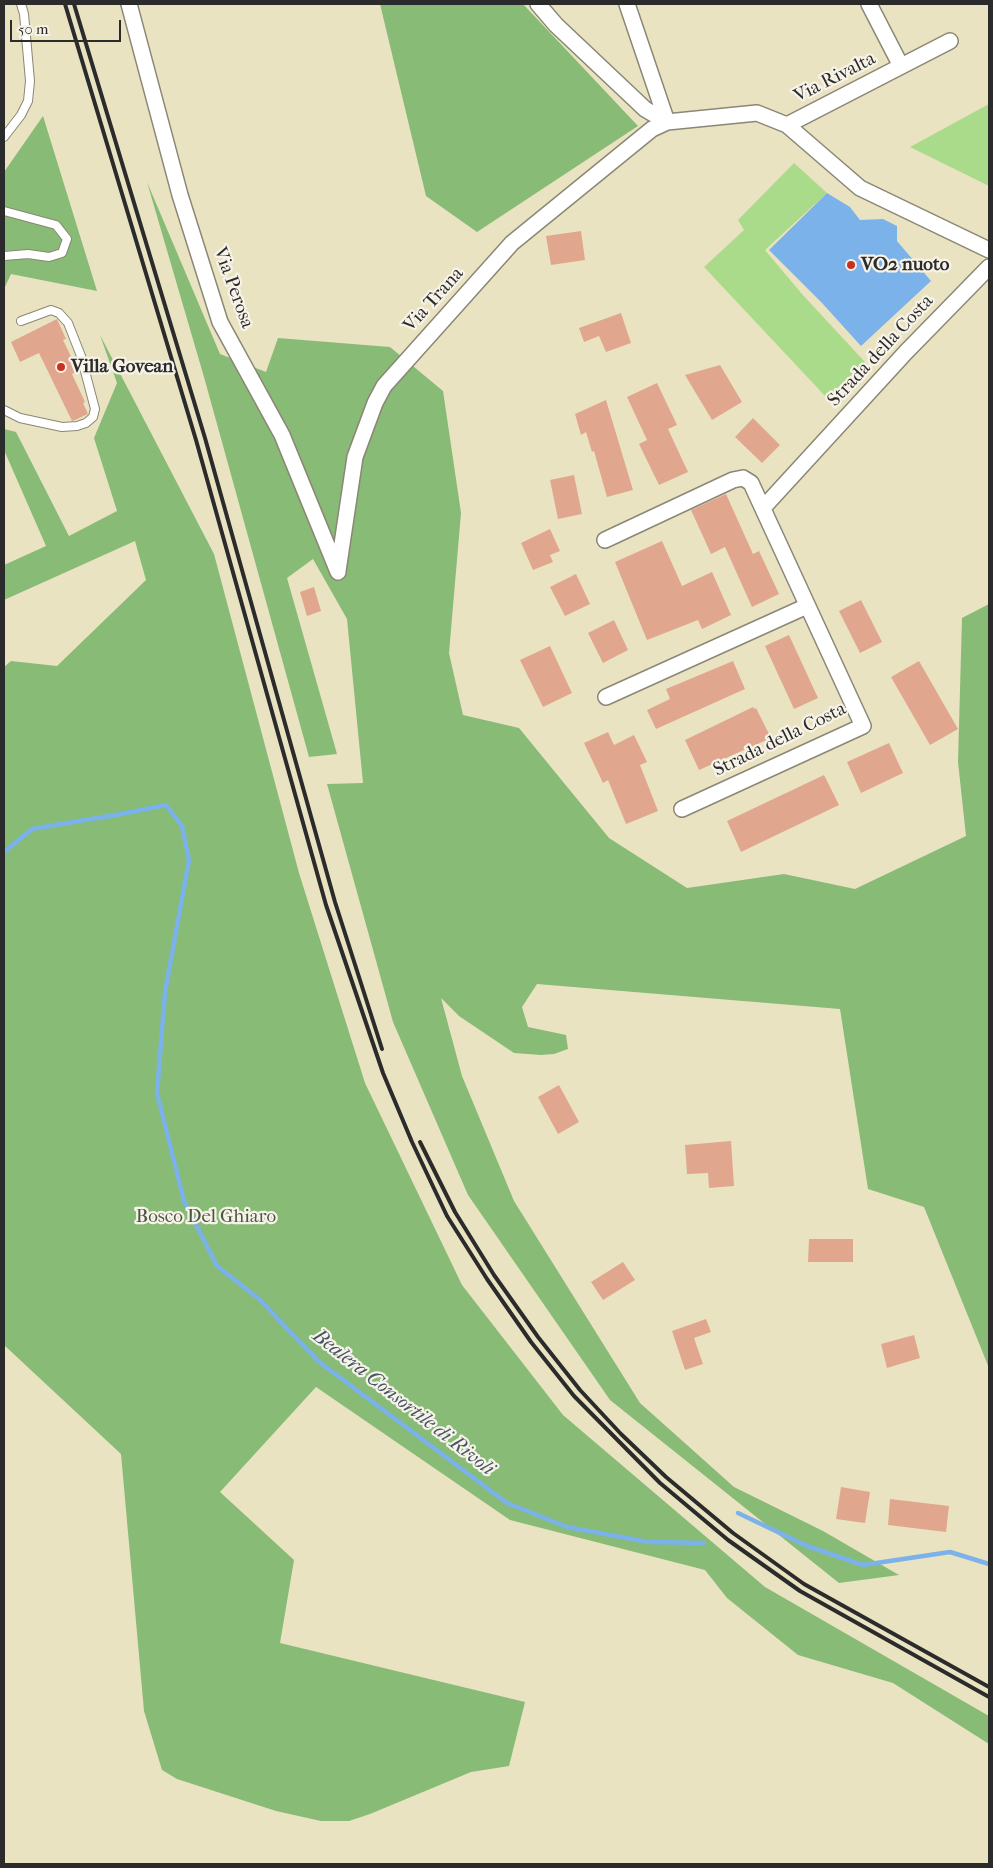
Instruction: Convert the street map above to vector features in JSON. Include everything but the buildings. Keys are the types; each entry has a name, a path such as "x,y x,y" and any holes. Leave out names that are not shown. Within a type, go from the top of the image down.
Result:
{"street":[{"name":"Via Perosa","path":"128,4 180,195 220,322 282,435 338,572"},
{"path":"538,4 556,25 646,109 667,122 757,113 787,125 860,188 989,250"},
{"path":"627,4 667,122"},
{"name":"Via Rivalta","path":"869,4 901,66"},
{"name":"Via Rivalta","path":"787,125 950,41"},
{"name":"Via Trana","path":"338,572 355,457 375,403 384,386 512,243 652,129 667,122"},
{"name":"Strada della Costa","path":"763,508 906,352 989,267"},
{"name":"Strada della Costa","path":"605,540 733,480 743,478 751,484 763,508 863,726 682,809"},
{"path":"606,697 807,606"}],"lane":[{"path":"4,137 21,115 28,101 30,81 24,14 21,4"},
{"path":"4,211 56,225 67,239 62,253 48,257 28,254 4,256"},
{"path":"4,410 20,418 62,427 77,426 86,422 93,417 96,409 81,356 68,323 59,312 51,310 21,321"}],"green space":[{"path":"380,4 523,4 638,126 477,232 426,196"},
{"path":"989,104 989,186 910,147"},
{"path":"43,116 97,291 11,274 4,289 4,172"},
{"path":"794,163 827,193 765,250 802,294 865,362 827,398 704,267 744,230 738,220"},
{"path":"147,182 220,354 266,372 278,338 390,347 443,391 461,513 449,653 463,715 519,728 609,838 687,888 784,874 855,889 966,836 958,762 962,618 989,604 989,1368 924,1207 868,1189 840,1009 537,984 522,1007 528,1027 566,1035 568,1049 554,1054 541,1055 514,1053 459,1016 441,998 462,1076 514,1201 640,1403 734,1487 823,1531 899,1575 839,1583 610,1400 468,1195 393,1022 327,784 363,783 347,619 313,559 287,578 337,754 309,757 204,377"},
{"name":"Bosco Del Ghiaro","path":"100,335 214,554 299,873 365,1083 462,1285 563,1415 765,1587 989,1716 989,1744 893,1683 798,1655 727,1598 705,1570 510,1520 316,1387 220,1492 294,1560 280,1643 525,1702 509,1766 471,1772 349,1821 321,1821 276,1811 177,1779 162,1770 144,1711 121,1454 4,1345 4,667 11,661 57,666 146,580 135,541 4,600 4,565 46,546 4,450 4,429 16,432 69,536 117,511 94,438 117,383"}],"water":[{"name":"VO2 nuoto","path":"827,193 850,207 860,220 883,219 897,226 897,241 931,281 861,346 822,303 769,250"}],"waterway":[{"name":"Bealera Consortile di Rivoli","path":"4,852 32,829 166,805 182,826 189,860 165,992 157,1093 184,1201 217,1266 259,1299 318,1361 507,1503 567,1527 648,1542 704,1543"},
{"name":"Bealera Consortile di Rivoli","path":"738,1513 807,1546 863,1565 950,1552 989,1564"}],"railway":[{"path":"65,4 196,440 326,905 383,1073 412,1142 447,1216 487,1279 531,1342 574,1396 660,1483 728,1540 800,1591 989,1697"},
{"path":"74,4 205,438 335,902 382,1049"},
{"path":"420,1142 455,1212 494,1275 538,1337 580,1390 621,1434 666,1477 733,1533 804,1584 989,1687"}],"place":[{"name":"VO2 nuoto","path":"851,265"},
{"name":"Villa Govean","path":"61,367"}]}
